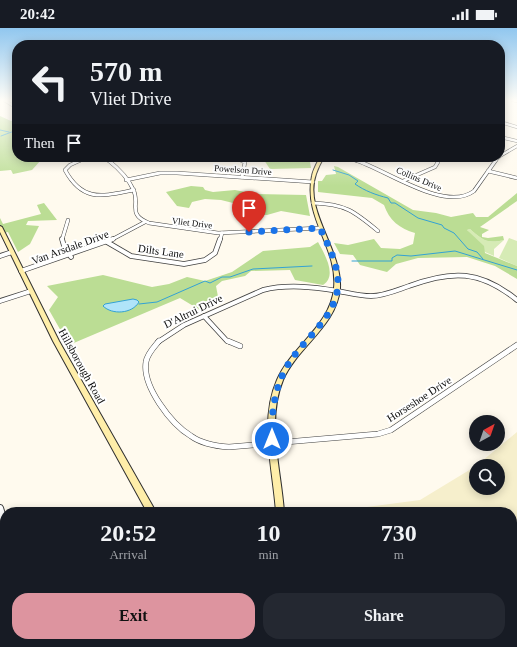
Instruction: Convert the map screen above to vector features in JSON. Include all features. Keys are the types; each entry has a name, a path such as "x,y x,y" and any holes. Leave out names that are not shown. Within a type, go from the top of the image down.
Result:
{"street":[{"path":"505,138 517,141"},
{"name":"Collins Drive","path":"505,153 517,146"},
{"path":"77,162 70,165 65,170 81,191 90,195 99,195 134,190"},
{"path":"112,162 134,190 135,212 144,223"},
{"path":"242,177 245,162"},
{"path":"279,507 272,443 273,409 281,379 291,359 328,314 337,292 338,277 336,267 320,228 313,203 313,182 316,168 319,162"},
{"name":"Collins Drive","path":"360,162 439,196 461,198 468,196 473,192 495,162"},
{"path":"403,181 435,167 438,162"},
{"path":"488,171 517,178"},
{"name":"Powelson Drive","path":"126,180 165,172 313,182"},
{"path":"313,203 334,204 345,207 378,231"},
{"path":"68,220 69,225 63,235 62,240 71,256"},
{"name":"Vliet Drive","path":"144,223 222,233 320,228"},
{"name":"Van Arsdale Drive","path":"22,272 108,243 144,223"},
{"name":"Hillsborough Road","path":"0,228 56,341 149,507"},
{"name":"Dilts Lane","path":"108,243 136,258 177,264 188,264 205,260 215,253 222,233"},
{"path":"0,256 12,252"},
{"path":"337,292 376,296 434,278 452,275 487,282 500,288 517,300"},
{"name":"D'Altrui Drive","path":"272,443 212,446 186,435 174,423 150,389 145,376 145,364 153,347 168,333 263,290 274,287 294,286 337,292"},
{"path":"0,302 31,291"},
{"path":"204,316 227,341 240,346"},
{"name":"Horseshoe Drive","path":"272,443 378,434 391,430 517,345"}],"shaded area":[{"path":"517,432 517,507 367,507 420,500 469,470 469,495 505,495 505,459 484,459 494,451 505,451 505,442"}],"green space":[{"path":"0,129 12,129 12,162 39,162 32,170 13,174 11,170 0,171"},
{"path":"265,162 310,162 311,168 270,169"},
{"path":"334,166 413,210 436,213 451,217 473,213 476,217 488,217 517,193 517,201 480,227 489,230 482,234 482,237 488,238 503,236 504,240 493,242 485,240 470,229 467,230 484,246 485,253 517,266 517,279 495,266 467,257 418,258 396,264 387,272 360,265 353,255 340,254 334,243 348,245 374,239 381,248 400,249 413,244 415,233 396,223 389,215 384,205 372,198 318,192 318,181 322,181 326,175 336,174"},
{"path":"191,186 203,187 205,190 213,192 235,190 256,194 306,195 310,216 281,211 267,215 248,213 237,204 221,200 205,199 192,202 189,208 177,206 166,192"},
{"path":"44,203 57,220 28,221 26,225 39,226 30,244 18,252 8,232 0,234 0,218 3,224 41,214 37,205"},
{"path":"470,229 485,240 493,242 504,240 494,249 494,256 485,252 467,230"},
{"path":"509,238 517,241 517,266 499,258"},
{"path":"318,242 330,270 327,281 323,285 295,280 290,270 251,271 245,276 222,281 216,286 219,302 210,308 200,310 180,298 69,345 49,310 58,297 47,286 103,275 152,287 169,284 187,277 205,281 232,272 263,251 310,247"}],"water":[{"path":"133,299 139,302 132,309 127,311 111,311 103,306 105,304"}],"waterway":[{"path":"0,130 9,132"},
{"path":"1,136 12,132"},
{"path":"333,170 349,175 358,181 355,184 379,196 388,198 391,203 395,203 418,218 442,225 444,228 454,233 468,249 477,252 483,259"},
{"path":"352,261 392,261 392,258 397,255 411,256 455,251 517,270"},
{"path":"139,304 157,302 205,281 210,283 222,277 230,277 253,269 312,266"}],"route":[{"path":"249,232 320,228 338,277 336,297 328,314 291,359 281,379 276,394 271,423 272,439"}]}
